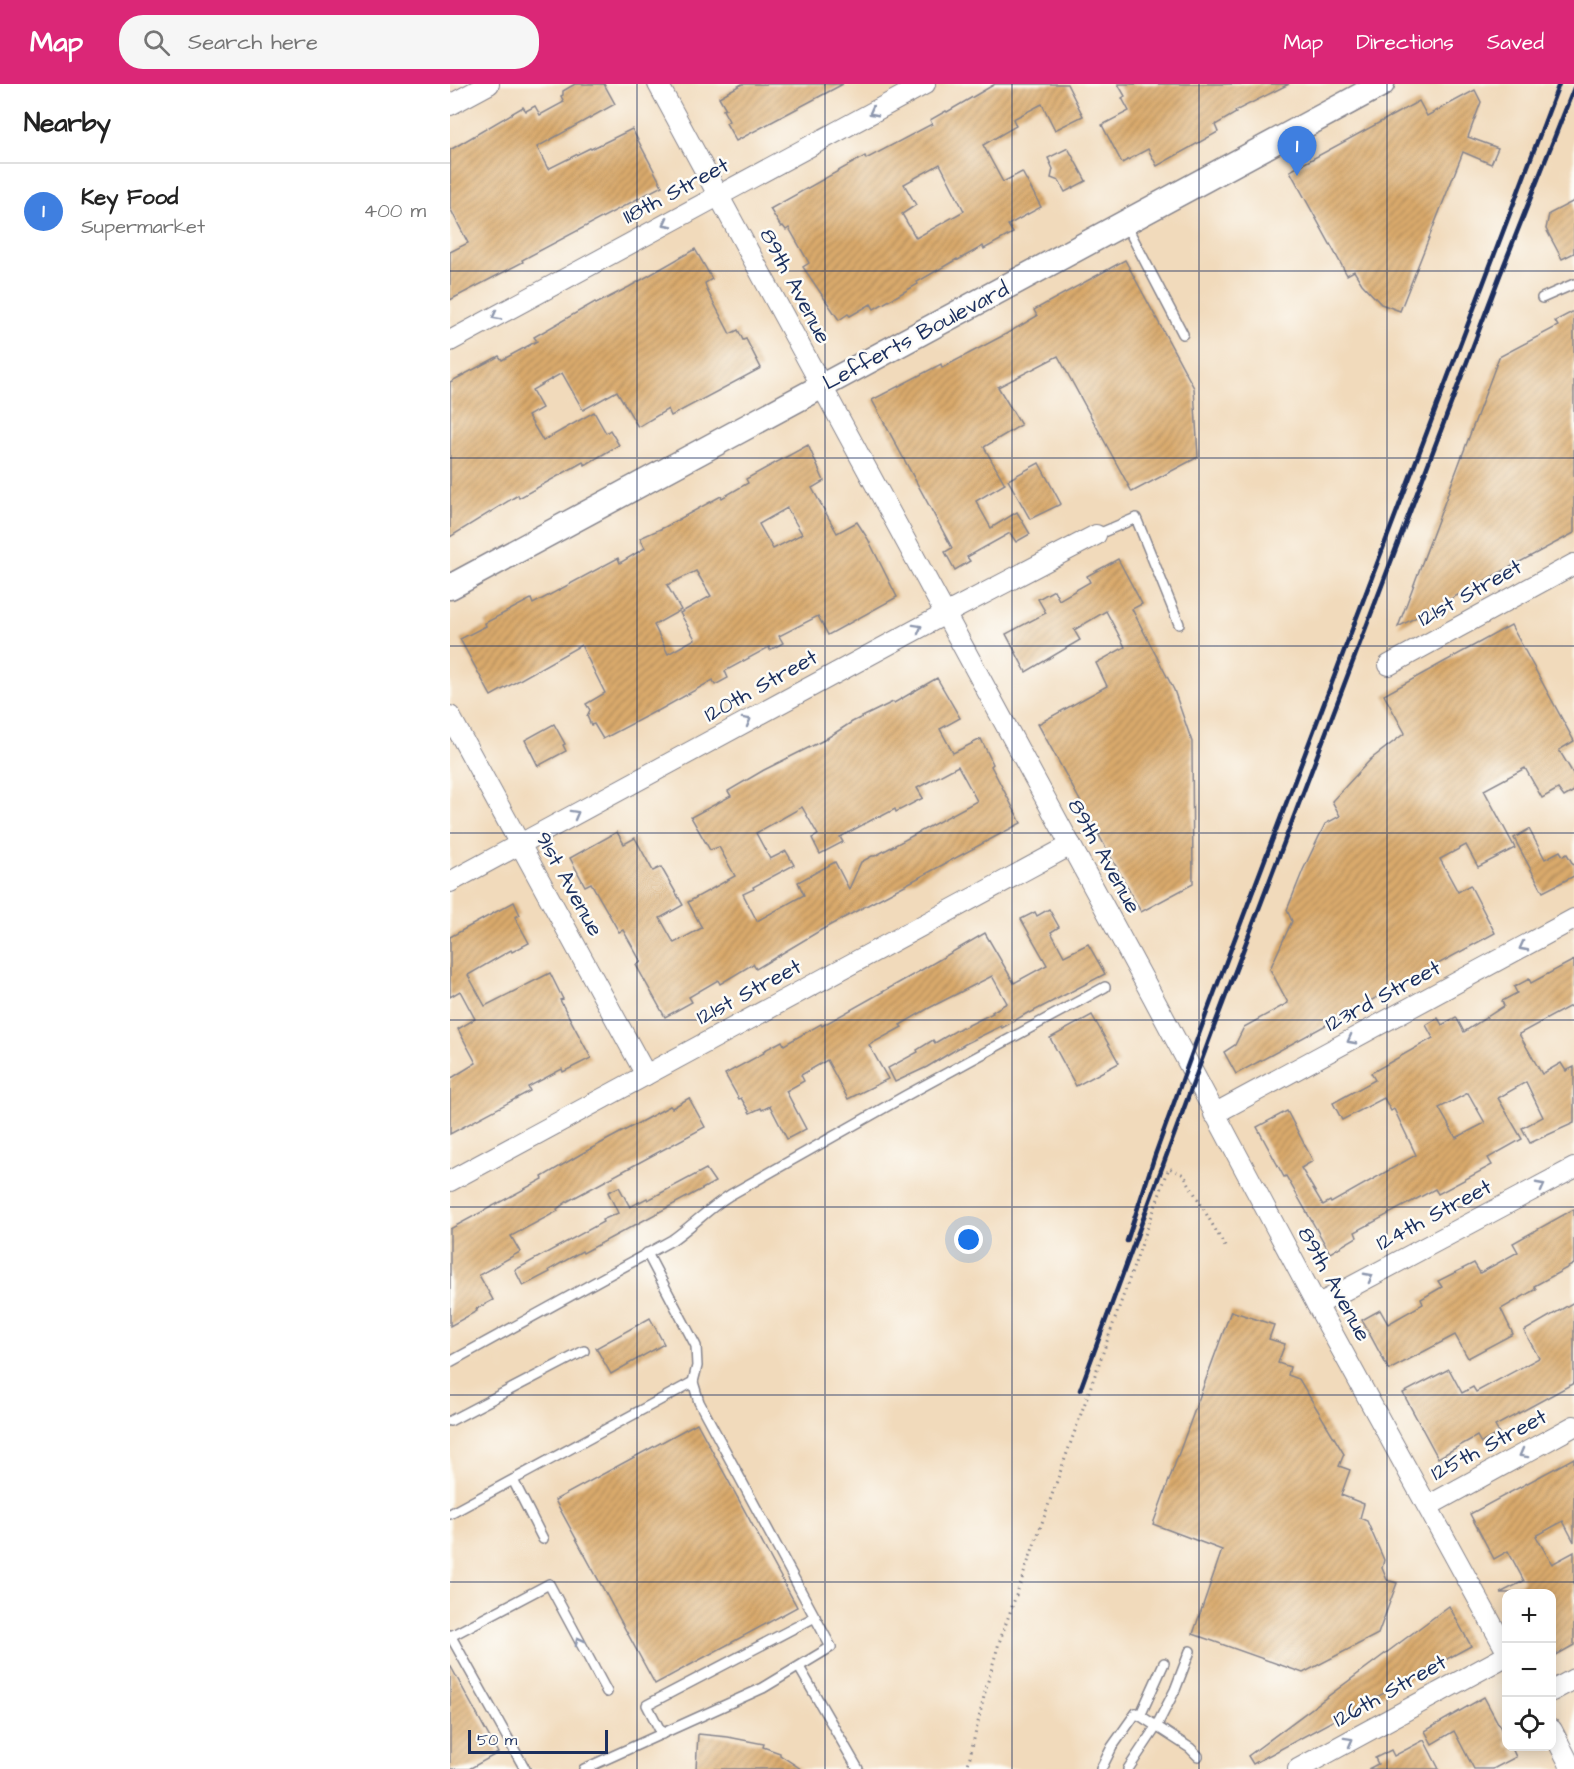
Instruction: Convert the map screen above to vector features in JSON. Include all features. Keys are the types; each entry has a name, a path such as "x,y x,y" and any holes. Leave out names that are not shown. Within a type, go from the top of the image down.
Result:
{"street":[{"path":"450,105 489,84"},
{"name":"89th Avenue","path":"658,84 1071,845 1317,1305 1502,1643"},
{"name":"118th Street","path":"450,341 925,84"},
{"name":"Lefferts Boulevard","path":"450,587 1382,84"},
{"name":"120th Street","path":"450,882 945,614 1096,535"},
{"name":"121st Street","path":"1389,665 1574,564"},
{"name":"91st Avenue","path":"450,716 646,1075"},
{"name":"121st Street","path":"450,1181 1071,845"},
{"name":"123rd Street","path":"1215,1114 1574,919"},
{"name":"124th Street","path":"1317,1305 1574,1168"},
{"name":"125th Street","path":"1428,1506 1574,1426"},
{"name":"126th Street","path":"1298,1769 1502,1658"},
{"path":"1556,1688 1574,1679"},
{"path":"1556,1739 1572,1769"}],"lane":[{"path":"1125,222 1183,334"},
{"path":"1542,298 1574,284"},
{"path":"1096,535 1136,518 1179,624"},
{"path":"450,1362 672,1240 730,1195 1105,987"},
{"path":"584,1769 763,1688 831,1647 699,1402 693,1382 697,1359 696,1346 647,1253"},
{"path":"450,1421 584,1351"},
{"path":"450,1514 693,1382"},
{"path":"513,1480 543,1539"},
{"path":"525,1769 450,1635 549,1584 607,1692"},
{"path":"662,1734 647,1705 815,1617"},
{"path":"1128,1769 1156,1727 1175,1690 1190,1651"},
{"path":"1140,1716 1164,1663"},
{"path":"799,1667 858,1769"},
{"path":"1101,1769 1112,1747 1136,1713 1190,1748 1198,1756"}],"path":[{"path":"968,1769 980,1710 999,1643 1169,1168 1184,1175 1227,1250"}],"building":[{"path":"575,84 604,84 615,104 537,147 548,169 632,129 662,186 450,300 450,252 468,243 450,208 450,150 523,107 526,111 535,106 540,115 564,102 561,96 563,91"},
{"path":"742,84 843,84 736,141 726,123 729,121 723,110 726,109 719,97"},
{"path":"995,84 1067,84 1083,116 1055,130 1042,104 1013,119 1016,126 983,145 1003,182 1022,172 1041,207 1008,225 1013,233 984,249 983,246 957,259 874,309 871,304 839,320 803,267 809,263 789,228 786,230 783,226 781,227 770,209 865,156 866,159 932,124 930,120","holes":["940,164 964,211 916,238 902,214 916,205 904,184"]},
{"path":"1118,84 1289,84 1235,111 1236,113 1215,125 1218,132 1157,166 1148,149 1122,163 1102,125 1129,111 1122,98 1125,96"},
{"path":"1475,90 1481,102 1468,137 1498,148 1491,164 1463,152 1400,311 1381,304 1362,284 1354,271 1347,275 1290,171 1419,101 1427,116"},
{"path":"1068,148 1086,181 1065,192 1059,181 1051,178 1053,169 1048,158"},
{"path":"1574,201 1574,253 1562,259 1546,229 1549,214"},
{"path":"695,249 712,279 705,283 707,290 730,334 738,330 743,340 746,339 761,368 671,416 668,409 638,427 617,391 583,410 562,373 532,390 542,408 528,416 543,441 594,412 606,433 610,430 619,445 585,465 583,462 519,498 518,495 450,537 450,382 499,356 502,360 537,341 534,337"},
{"path":"1125,260 1194,388 1198,457 1132,492 1058,356 998,387 1021,425 984,447 1005,484 976,501 991,528 1017,512 1030,534 1016,542 1010,533 967,557 970,561 955,570 945,552 952,548 872,400 941,364 942,368 1006,334 1037,316 1034,310"},
{"path":"1574,311 1574,533 1398,627 1499,357 1558,326 1555,321"},
{"path":"808,445 824,481 812,488 837,533 857,522 897,597 828,635 818,616 779,636 783,643 770,650 769,647 725,671 728,678 715,685 713,680 603,739 594,724 591,725 587,716 590,710 586,704 605,693 581,645 491,696 460,639 531,599 533,604 618,558 620,563 645,548 640,538 721,496 722,498 748,483 746,479","holes":["787,508 802,534 773,549 759,524","696,571 711,596 680,613 695,639 668,654 654,625 681,610 667,585"]},
{"path":"1039,463 1061,504 1030,519 1008,480"},
{"path":"1118,559 1142,604 1132,609 1174,690 1192,742 1193,884 1141,912 1038,724 1107,686 1096,663 1125,647 1106,611 1074,630 1080,640 1026,672 1006,634 1046,613 1038,599 1054,590 1059,600 1090,582 1087,576"},
{"path":"1511,625 1574,741 1559,750 1574,775 1574,791 1564,797 1558,789 1542,798 1525,768 1484,790 1515,848 1478,867 1466,845 1440,859 1458,892 1470,885 1495,933 1236,1074 1224,1052 1235,1045 1244,1027 1288,1003 1270,969 1292,921 1287,910 1303,870 1325,824 1340,816 1332,801 1371,759 1405,733 1384,695"},
{"path":"937,678 960,718 940,729 953,753 981,739 993,764 991,766 1021,823 821,930 756,969 753,964 720,984 718,980 689,997 692,1002 665,1017 636,965 641,962 623,930 619,932 591,883 585,886 570,858 617,832 624,844 635,838 653,871 661,867 683,905 660,918 674,943 702,928 688,902 735,876 719,847 710,850 691,817 731,796 728,791 764,770 824,740 852,722 894,703","holes":["958,766 977,801 861,862 849,889 835,862 798,882 804,895 757,921 743,894 794,865 786,851 770,859 756,833 802,807 818,835 812,838 820,854 843,842 840,837 879,816 895,809 896,812 923,798 917,788"]},
{"path":"554,724 565,744 563,745 566,751 538,766 525,740"},
{"path":"1529,829 1545,859 1560,851 1563,856 1567,854 1574,866 1574,876 1543,892 1514,838"},
{"path":"514,902 520,915 515,917 529,943 512,952 511,950 468,975 485,1006 550,973 563,999 560,1000 591,1058 563,1072 562,1069 528,1087 530,1091 450,1134 450,1079 476,1063 458,1029 475,1019 460,991 450,997 450,937"},
{"path":"1049,909 1059,927 1051,932 1064,956 1088,944 1105,974 895,1082 888,1068 918,1052 917,1050 933,1040 935,1043 962,1027 993,1013 1007,1003 992,976 929,1008 900,1025 902,1027 869,1045 888,1079 848,1099 827,1060 801,1075 804,1081 786,1091 806,1129 787,1139 770,1106 750,1113 725,1074 782,1041 784,1045 821,1024 822,1026 985,933 1014,983 1047,965 1021,919 1035,912 1037,916"},
{"path":"1574,960 1574,1004 1519,1034 1542,1074 1561,1063 1566,1071 1574,1067 1574,1123 1530,1143 1522,1128 1543,1117 1526,1082 1498,1098 1522,1139 1488,1158 1492,1165 1438,1194 1435,1189 1355,1232 1357,1237 1330,1253 1257,1127 1287,1111 1313,1161 1301,1168 1323,1205 1330,1201 1331,1203 1416,1155 1394,1109 1391,1111 1384,1098 1342,1120 1333,1103 1375,1080 1371,1073 1433,1038 1426,1025 1438,1018 1442,1025 1456,1017 1464,1032 1504,1006 1502,1001 1517,993 1514,987 1529,979 1531,983","holes":["1468,1093 1485,1123 1456,1138 1439,1108"]},
{"path":"1092,1015 1119,1063 1076,1086 1050,1038"},
{"path":"689,1098 705,1127 568,1201 557,1209 558,1211 511,1236 520,1252 479,1275 493,1300 450,1326 450,1229 543,1179 542,1177 581,1154"},
{"path":"706,1169 715,1182 583,1253 582,1251 523,1286 515,1270 618,1213 608,1192 619,1187 630,1207"},
{"path":"1574,1209 1574,1264 1534,1286 1536,1289 1501,1309 1513,1334 1468,1358 1455,1335 1389,1370 1362,1320 1380,1310 1388,1324 1423,1304 1421,1299 1442,1287 1438,1281 1474,1263 1480,1273 1518,1252 1513,1243"},
{"path":"1574,1302 1574,1383 1495,1426 1499,1433 1481,1443 1477,1436 1438,1458 1403,1393 1449,1369 1462,1393 1473,1387 1476,1392 1539,1358 1524,1331"},
{"path":"1231,1311 1274,1325 1269,1339 1285,1344 1278,1363 1290,1367 1288,1375 1299,1379 1344,1454 1339,1466 1350,1470 1341,1495 1364,1504 1360,1518 1367,1521 1384,1560 1382,1568 1387,1580 1397,1583 1378,1634 1303,1673 1193,1634 1222,1550 1153,1524"},
{"path":"650,1318 664,1344 611,1374 596,1348"},
{"path":"697,1423 797,1607 655,1684 555,1500"},
{"path":"1574,1458 1574,1542 1563,1521 1536,1536 1552,1564 1574,1552 1574,1645 1556,1655 1556,1589 1508,1589 1524,1581 1508,1551 1494,1559 1470,1514"},
{"path":"1449,1606 1471,1646 1253,1764 1248,1756"},
{"path":"450,1665 498,1753 469,1769 450,1769"},
{"path":"1484,1697 1502,1731 1502,1751 1513,1751 1516,1757 1493,1769 1474,1769 1454,1731 1432,1744 1425,1731"},
{"path":"698,1734 764,1744 763,1747 780,1753 801,1769 696,1769"},
{"path":"1424,1740 1439,1769 1368,1769 1378,1764 1375,1758 1391,1750 1394,1756"}],"railway":[{"path":"1127,1241 1155,1155 1207,1012 1559,84"},
{"path":"1080,1390 1215,1024 1500,275 1574,88"}],"place":[{"name":"Key Food","path":"1297,176"}]}
